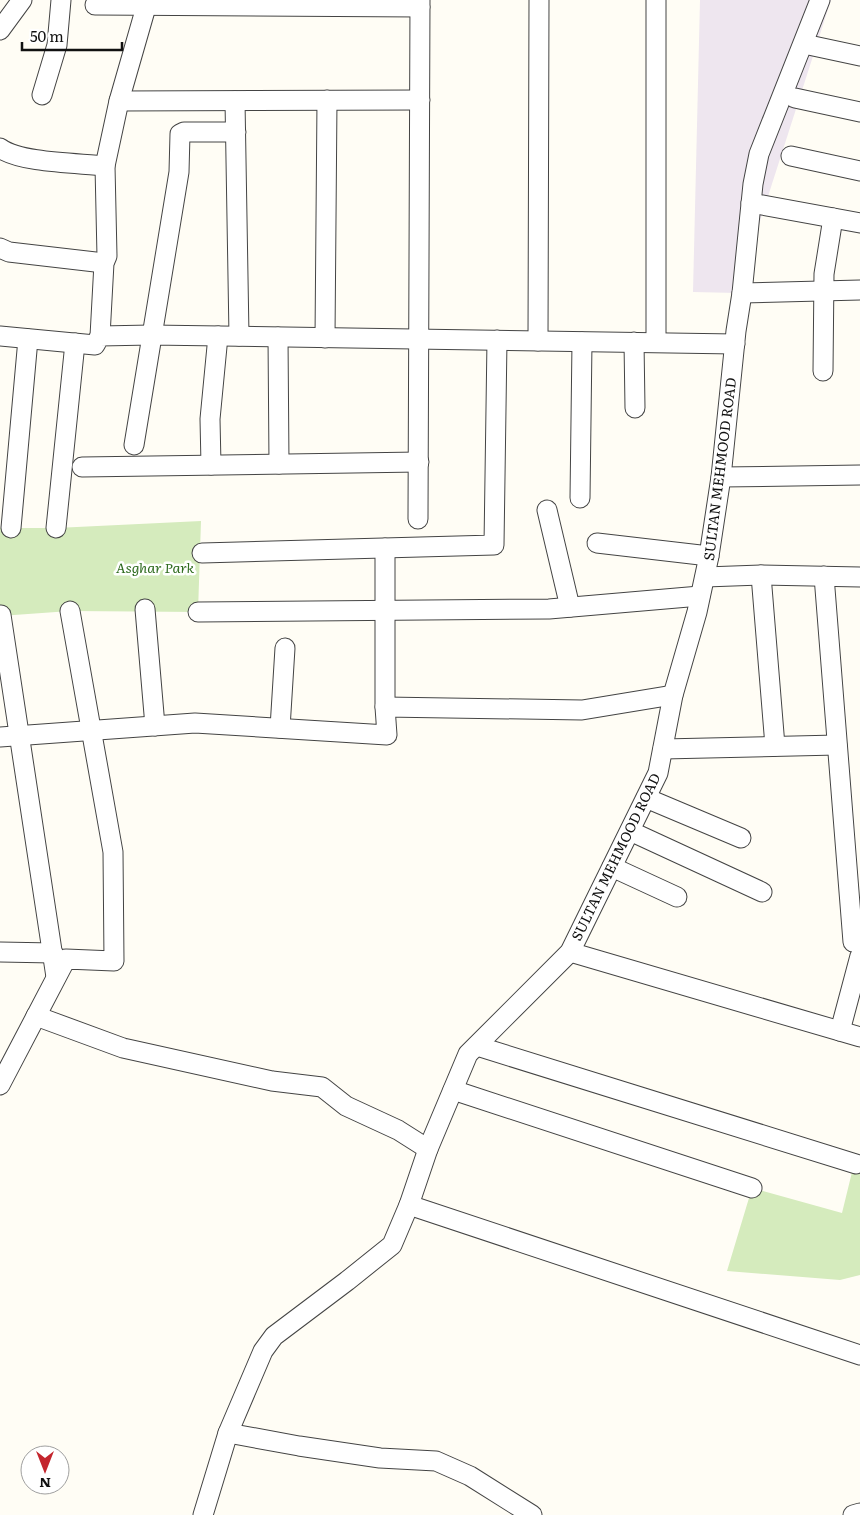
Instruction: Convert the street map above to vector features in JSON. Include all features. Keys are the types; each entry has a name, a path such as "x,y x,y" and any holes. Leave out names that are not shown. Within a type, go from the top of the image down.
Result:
{"street":[{"path":"0,30 22,0"},
{"path":"42,95 57,45 61,0"},
{"path":"538,341 540,0"},
{"path":"656,0 656,342"},
{"name":"SULTAN MEHMOOD ROAD","path":"203,1515 228,1433 263,1351 274,1336 392,1245 409,1205 428,1149 468,1054 570,952 658,773 673,695 697,612 709,556 721,478 753,184 759,154 820,0"},
{"path":"0,336 95,345 100,336 104,263 107,256 106,166 119,101 148,2"},
{"path":"95,4 148,2 420,3 418,519"},
{"path":"804,44 860,56"},
{"path":"795,98 860,112"},
{"path":"235,100 239,336"},
{"path":"325,338 327,100"},
{"path":"119,101 420,100"},
{"path":"134,446 179,172 180,134 184,132 236,132"},
{"path":"0,148 7,153 33,159 106,166"},
{"path":"790,156 860,171"},
{"path":"751,203 860,223"},
{"path":"823,371 824,274 833,218"},
{"path":"0,248 9,252 104,263"},
{"path":"742,293 860,290"},
{"path":"100,336 239,336 735,344"},
{"path":"211,465 210,419 218,336"},
{"path":"278,337 279,464"},
{"path":"11,528 28,338"},
{"path":"202,554 494,545 497,340"},
{"path":"580,498 582,342"},
{"path":"634,342 635,408"},
{"path":"56,528 76,343"},
{"path":"82,467 419,462"},
{"path":"721,478 860,475"},
{"path":"547,510 570,607"},
{"path":"597,543 709,556"},
{"path":"0,737 195,723 387,736 385,708 385,548"},
{"path":"761,575 775,746"},
{"path":"705,577 761,575 860,577"},
{"path":"824,576 837,745 854,876 856,949 840,1031"},
{"path":"198,612 550,609 700,596"},
{"path":"145,609 155,726"},
{"path":"1,1081 66,959 114,961 113,852 70,611"},
{"path":"1,616 56,977"},
{"path":"280,728 285,648"},
{"path":"385,708 582,710 673,695"},
{"path":"663,749 837,745"},
{"path":"646,798 741,838"},
{"path":"630,831 762,892"},
{"path":"612,867 677,897"},
{"path":"0,952 53,953"},
{"path":"570,952 860,1037"},
{"path":"36,1016 123,1048 272,1081 322,1087 346,1106 398,1130 428,1149"},
{"path":"477,1046 856,1164"},
{"path":"453,1090 752,1188"},
{"path":"409,1205 860,1355"},
{"path":"228,1433 380,1458 436,1461 470,1476 532,1515"},
{"path":"853,1515 860,1514"}],"shaded area":[{"path":"700,0 831,0 737,293 693,292"}],"green space":[{"name":"Asghar Park","path":"201,521 198,612 70,611 0,616 0,528 56,528"},
{"path":"853,1168 860,1170 860,1275 840,1280 727,1271 752,1188 842,1213"}]}
